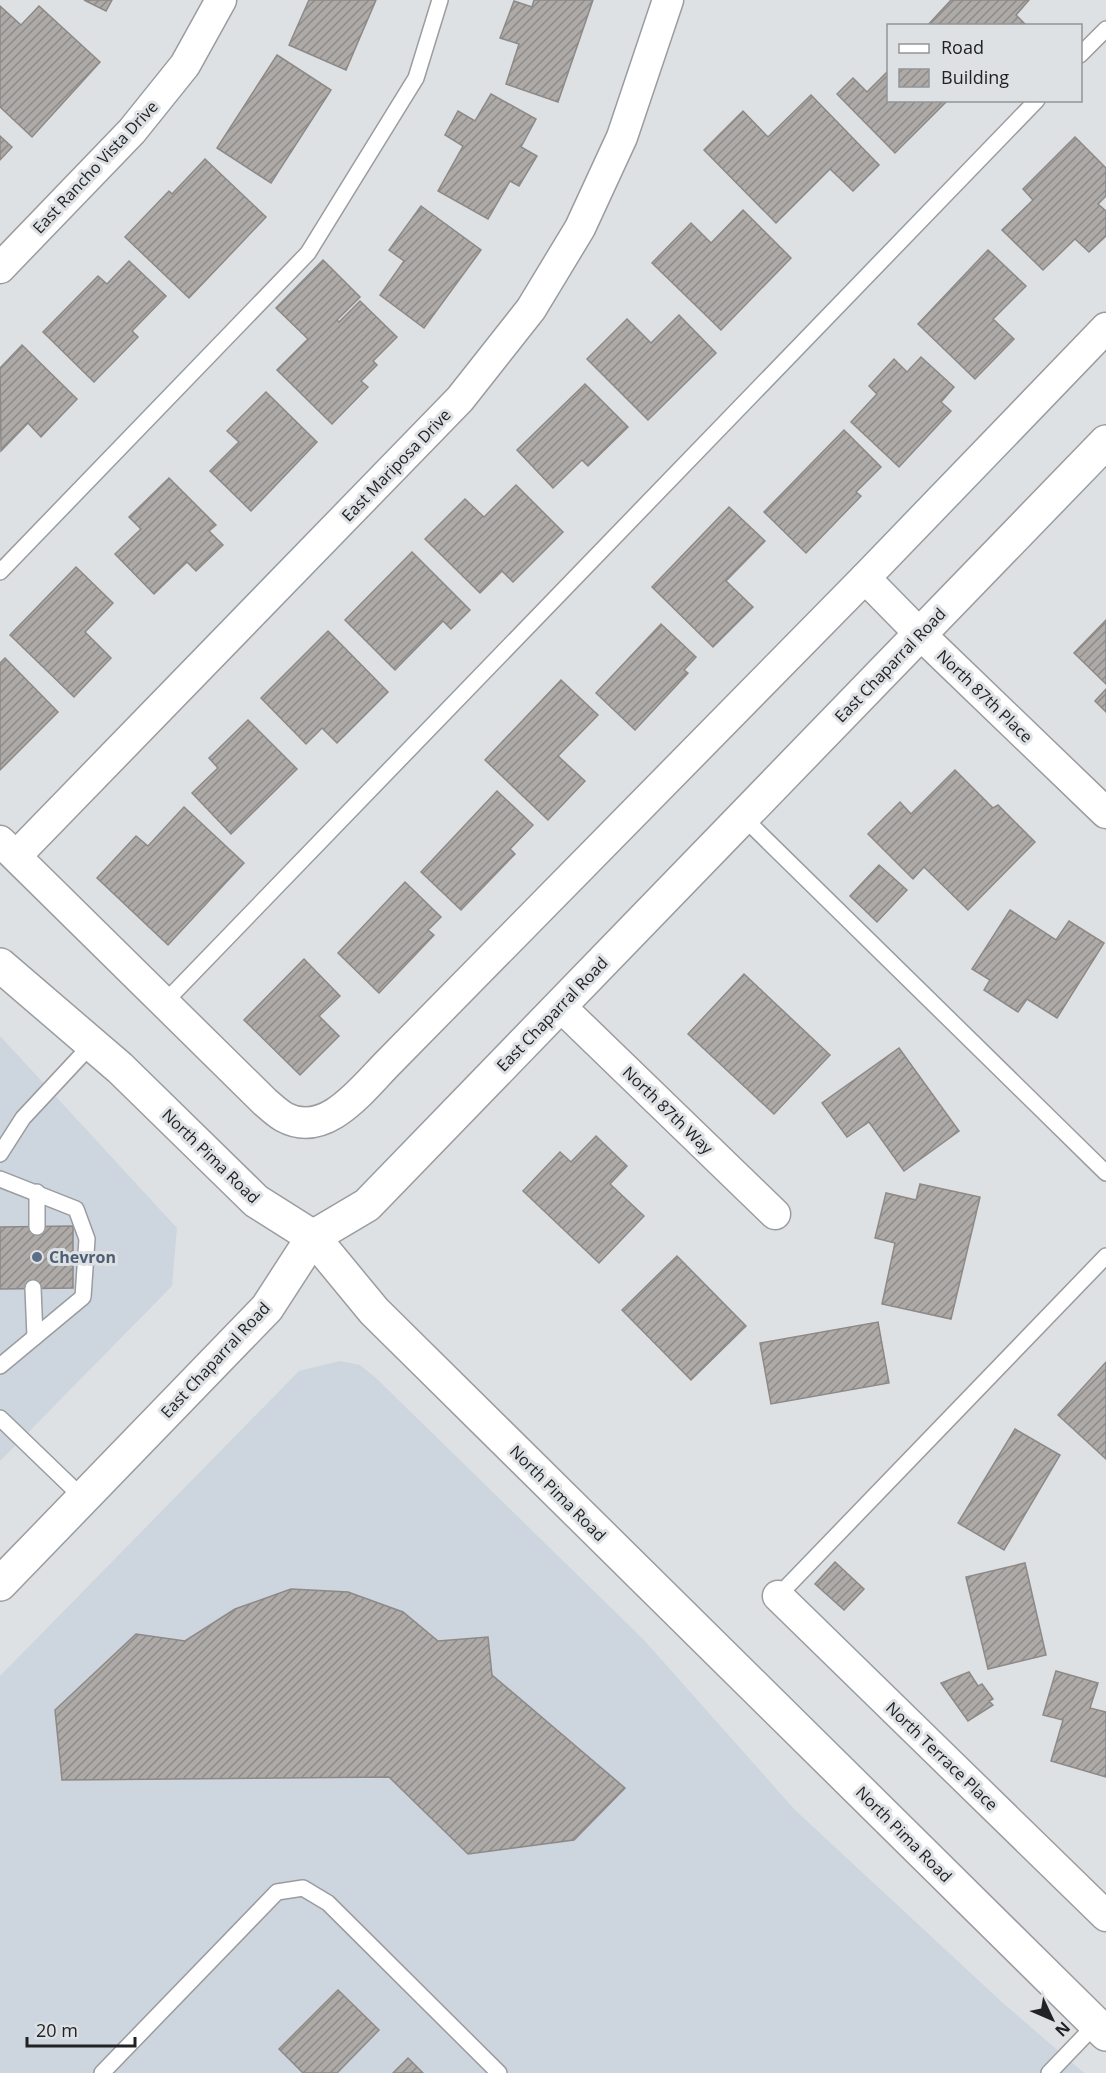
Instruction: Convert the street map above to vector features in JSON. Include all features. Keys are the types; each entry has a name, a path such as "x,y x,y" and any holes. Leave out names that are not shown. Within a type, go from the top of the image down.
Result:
{"main road":[{"name":"East Chaparral Road","path":"0,1584 267,1308 313,1237 367,1205 1105,445"},
{"name":"North Pima Road","path":"0,965 120,1068 256,1201 313,1237 374,1311 1101,2029"}],"street":[{"name":"East Rancho Vista Drive","path":"0,268 132,131 185,65 221,0"},
{"name":"East Mariposa Drive","path":"8,848 460,399 531,309 580,228 622,137 668,0"},
{"path":"8,848 265,1102 285,1118 305,1122 326,1119 342,1108 865,578 1106,328"},
{"name":"North 87th Place","path":"865,578 1106,813"},
{"name":"North 87th Way","path":"560,1006 775,1214"},
{"name":"North Terrace Place","path":"778,1596 1106,1916"}],"lane":[{"path":"0,572 308,253 416,78 440,0"},
{"path":"1082,53 1106,29"},
{"path":"164,1003 1035,102"},
{"path":"743,817 1106,1173"},
{"path":"0,1154 23,1118 92,1044"},
{"path":"0,1179 76,1209 87,1239 83,1297 0,1366"},
{"path":"37,1192 37,1227"},
{"path":"778,1596 1106,1256"},
{"path":"33,1288 35,1337"},
{"path":"0,1418 83,1498"},
{"path":"102,2073 277,1892 303,1888 328,1903 499,2073"},
{"path":"1049,2073 1101,2029"}],"shaded area":[{"path":"0,1036 177,1228 172,1286 0,1461"},
{"path":"340,1361 360,1365 376,1378 644,1640 795,1810 1004,2004 1084,2073 0,2073 0,1676 299,1371"}],"building":[{"path":"84,0 112,0 106,11"},
{"path":"309,0 376,0 346,70 289,45"},
{"path":"534,0 593,0 558,102 506,84 519,44 500,38 514,1 532,7"},
{"path":"951,0 1029,0 1016,15 1025,24 929,24"},
{"path":"0,6 21,25 39,6 100,62 32,137 0,107"},
{"path":"277,55 331,90 271,183 217,148"},
{"path":"887,72 887,102 946,102 895,153 837,94 853,78 867,92"},
{"path":"491,94 536,119 521,147 537,156 519,186 510,181 488,219 438,191 463,146 445,135 458,111 475,121"},
{"path":"811,95 879,165 853,191 830,169 776,223 704,150 743,111 768,137"},
{"path":"0,136 12,147 0,160"},
{"path":"1075,137 1106,168 1106,196 1098,204 1106,211 1106,236 1089,252 1075,239 1043,270 1002,230 1033,200 1023,189"},
{"path":"205,159 266,217 189,298 125,237 169,191 172,194"},
{"path":"421,206 481,250 424,328 380,295 404,261 389,250"},
{"path":"743,210 791,258 721,330 652,263 691,223 711,243"},
{"path":"988,250 1026,286 993,319 1014,339 975,379 918,324"},
{"path":"323,260 360,297 337,320 339,322 360,301 397,337 373,361 377,365 361,381 368,387 332,424 277,370 308,339 276,308"},
{"path":"129,261 166,296 132,331 138,337 94,382 43,332 98,276 107,284"},
{"path":"679,315 716,353 648,420 587,359 627,319 651,343"},
{"path":"22,345 77,399 41,437 28,423 1,451 0,368"},
{"path":"921,357 954,387 941,402 951,411 899,467 851,422 877,394 869,386 894,359 907,372"},
{"path":"585,384 628,427 588,466 582,460 553,488 517,450"},
{"path":"266,392 317,442 251,511 210,471 239,442 227,431"},
{"path":"844,430 881,467 856,492 861,496 806,553 764,512"},
{"path":"169,478 216,525 209,531 223,545 196,571 187,562 154,594 115,554 141,529 129,517"},
{"path":"516,485 563,532 513,582 502,571 480,593 425,539 465,499 484,517"},
{"path":"729,507 765,541 726,581 753,607 713,647 652,587"},
{"path":"412,552 470,610 451,629 443,621 395,670 345,620"},
{"path":"76,567 113,603 85,632 111,658 74,697 10,635"},
{"path":"1106,620 1106,684 1074,653"},
{"path":"661,624 696,657 684,670 688,673 635,730 596,693"},
{"path":"328,631 388,692 337,743 322,728 306,744 261,698"},
{"path":"5,658 58,712 0,770 0,663"},
{"path":"561,680 598,715 558,756 585,781 548,820 485,760"},
{"path":"1106,689 1106,712 1095,701"},
{"path":"248,720 297,769 231,834 192,793 218,768 209,758"},
{"path":"955,770 993,808 998,805 1035,842 968,910 924,867 913,879 868,834 900,802 911,814"},
{"path":"497,791 533,825 510,849 515,854 461,910 421,872"},
{"path":"184,807 244,863 168,945 97,878 136,836 148,846"},
{"path":"879,865 907,890 877,922 850,896"},
{"path":"405,882 441,917 428,930 434,935 379,993 338,953"},
{"path":"1010,910 1056,940 1069,921 1104,943 1057,1018 1027,999 1018,1012 984,990 990,980 972,969"},
{"path":"304,959 340,996 319,1016 339,1036 300,1075 244,1020"},
{"path":"744,974 830,1055 774,1114 688,1034"},
{"path":"899,1048 959,1131 904,1171 869,1122 847,1137 822,1103"},
{"path":"596,1136 627,1166 610,1184 644,1216 599,1263 523,1191 560,1152 571,1162"},
{"path":"920,1184 980,1197 951,1319 882,1304 895,1243 875,1238 886,1193 916,1200"},
{"name":"Chevron","path":"73,1226 73,1288 0,1289 0,1227"},
{"path":"677,1256 746,1326 691,1380 622,1310"},
{"path":"878,1322 889,1383 771,1404 760,1343"},
{"path":"1106,1362 1106,1459 1058,1415"},
{"path":"1015,1429 1060,1455 1004,1550 958,1523"},
{"path":"835,1562 864,1589 844,1610 815,1584"},
{"path":"1025,1563 1046,1655 988,1669 966,1577"},
{"path":"291,1589 348,1592 403,1612 438,1641 488,1637 492,1675 625,1788 574,1840 468,1854 389,1777 62,1780 55,1710 136,1634 185,1641 235,1609"},
{"path":"1056,1671 1098,1683 1090,1708 1106,1712 1106,1777 1051,1761 1063,1720 1043,1715"},
{"path":"969,1672 978,1686 982,1684 993,1699 989,1701 993,1705 968,1721 941,1683"},
{"path":"338,1990 379,2030 337,2073 303,2073 279,2049"},
{"path":"408,2058 423,2073 393,2073"}],"place":[{"name":"Chevron","path":"37,1257"}]}
